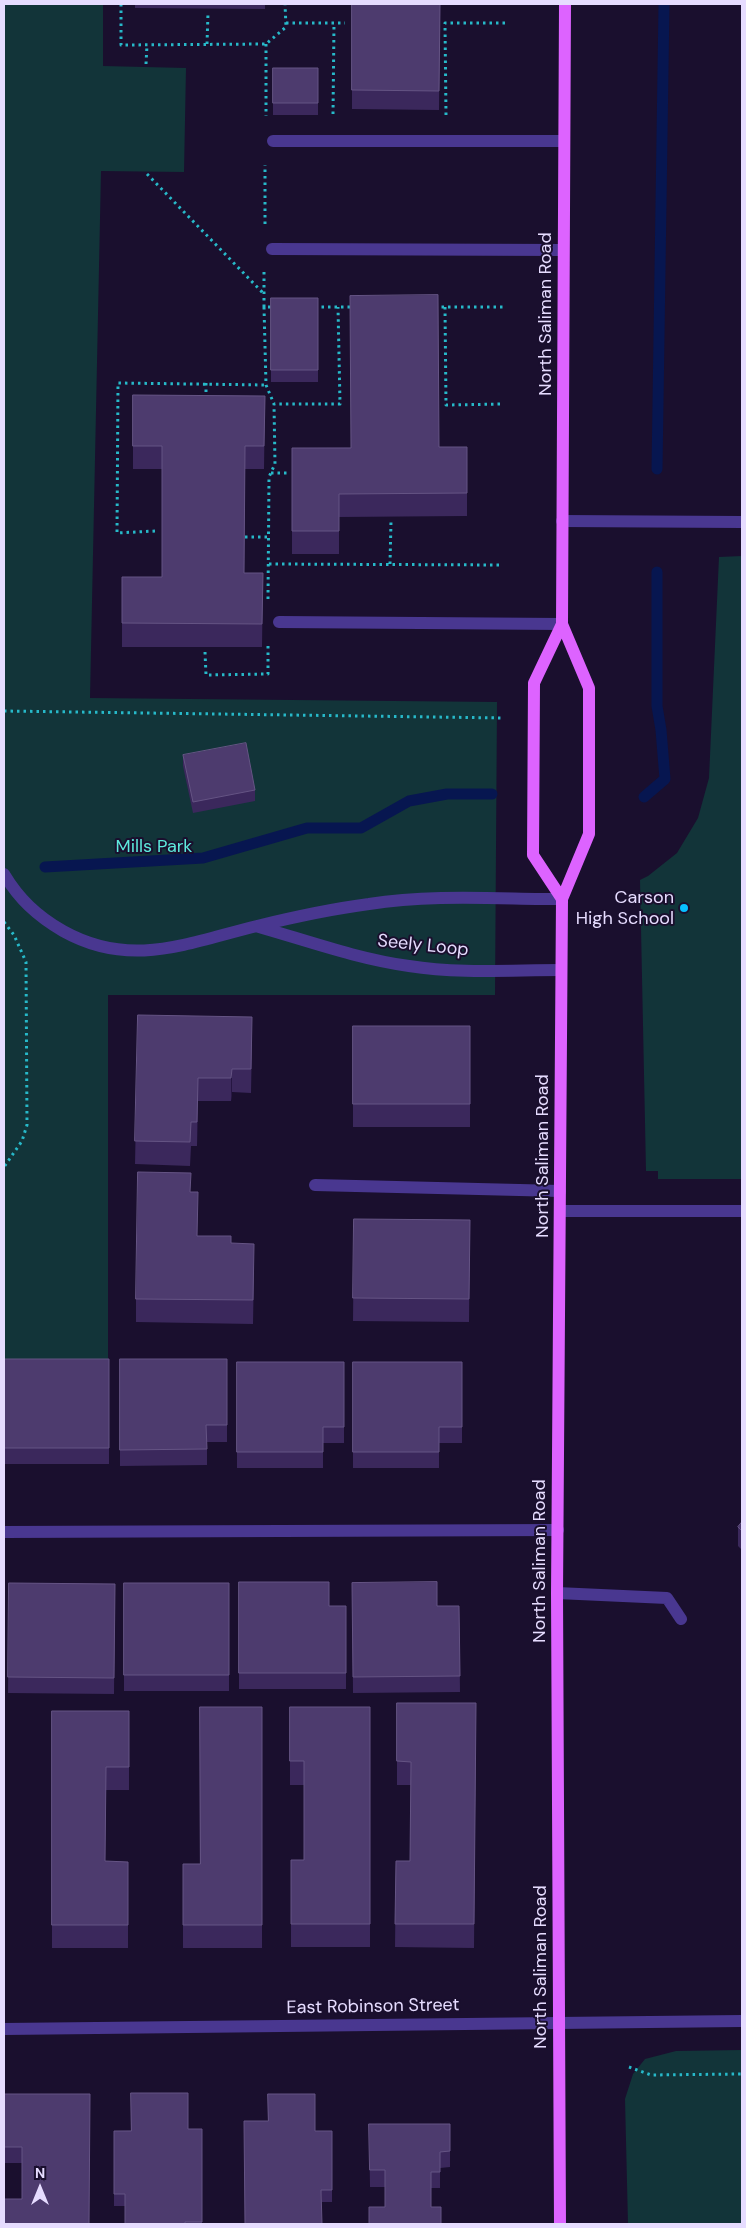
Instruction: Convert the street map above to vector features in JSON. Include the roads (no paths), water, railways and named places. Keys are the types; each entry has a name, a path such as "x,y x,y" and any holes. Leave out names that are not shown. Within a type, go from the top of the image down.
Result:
{"main road":[{"name":"North Saliman Road","path":"560,2224 558,1530 562,899 588,834 589,707 589,688 562,624 565,4"},
{"name":"North Saliman Road","path":"562,624 534,683 533,855 562,899"}],"street":[{"path":"273,140 564,141"},
{"path":"272,249 563,250"},
{"path":"562,520 742,522"},
{"path":"279,622 562,624"},
{"path":"4,874 13,889 39,916 72,936 107,949 126,951 164,949 194,944 256,926 347,907 396,900 562,899"},
{"name":"Seely Loop","path":"256,926 368,958 408,966 561,970"},
{"path":"315,1185 560,1191"},
{"path":"560,1211 742,1211"},
{"path":"4,1532 558,1530"},
{"path":"558,1592 667,1598 681,1619"},
{"name":"East Robinson Street","path":"4,2029 742,2021"}],"waterway":[{"path":"657,469 664,4"},
{"path":"644,797 665,779 657,706 657,572"},
{"path":"45,867 203,858 307,828 361,828 409,801 447,794 492,794"}],"place":[{"name":"Carson High School","path":"684,908"}],"park label":[{"name":"Mills Park","path":"154,847"}]}
